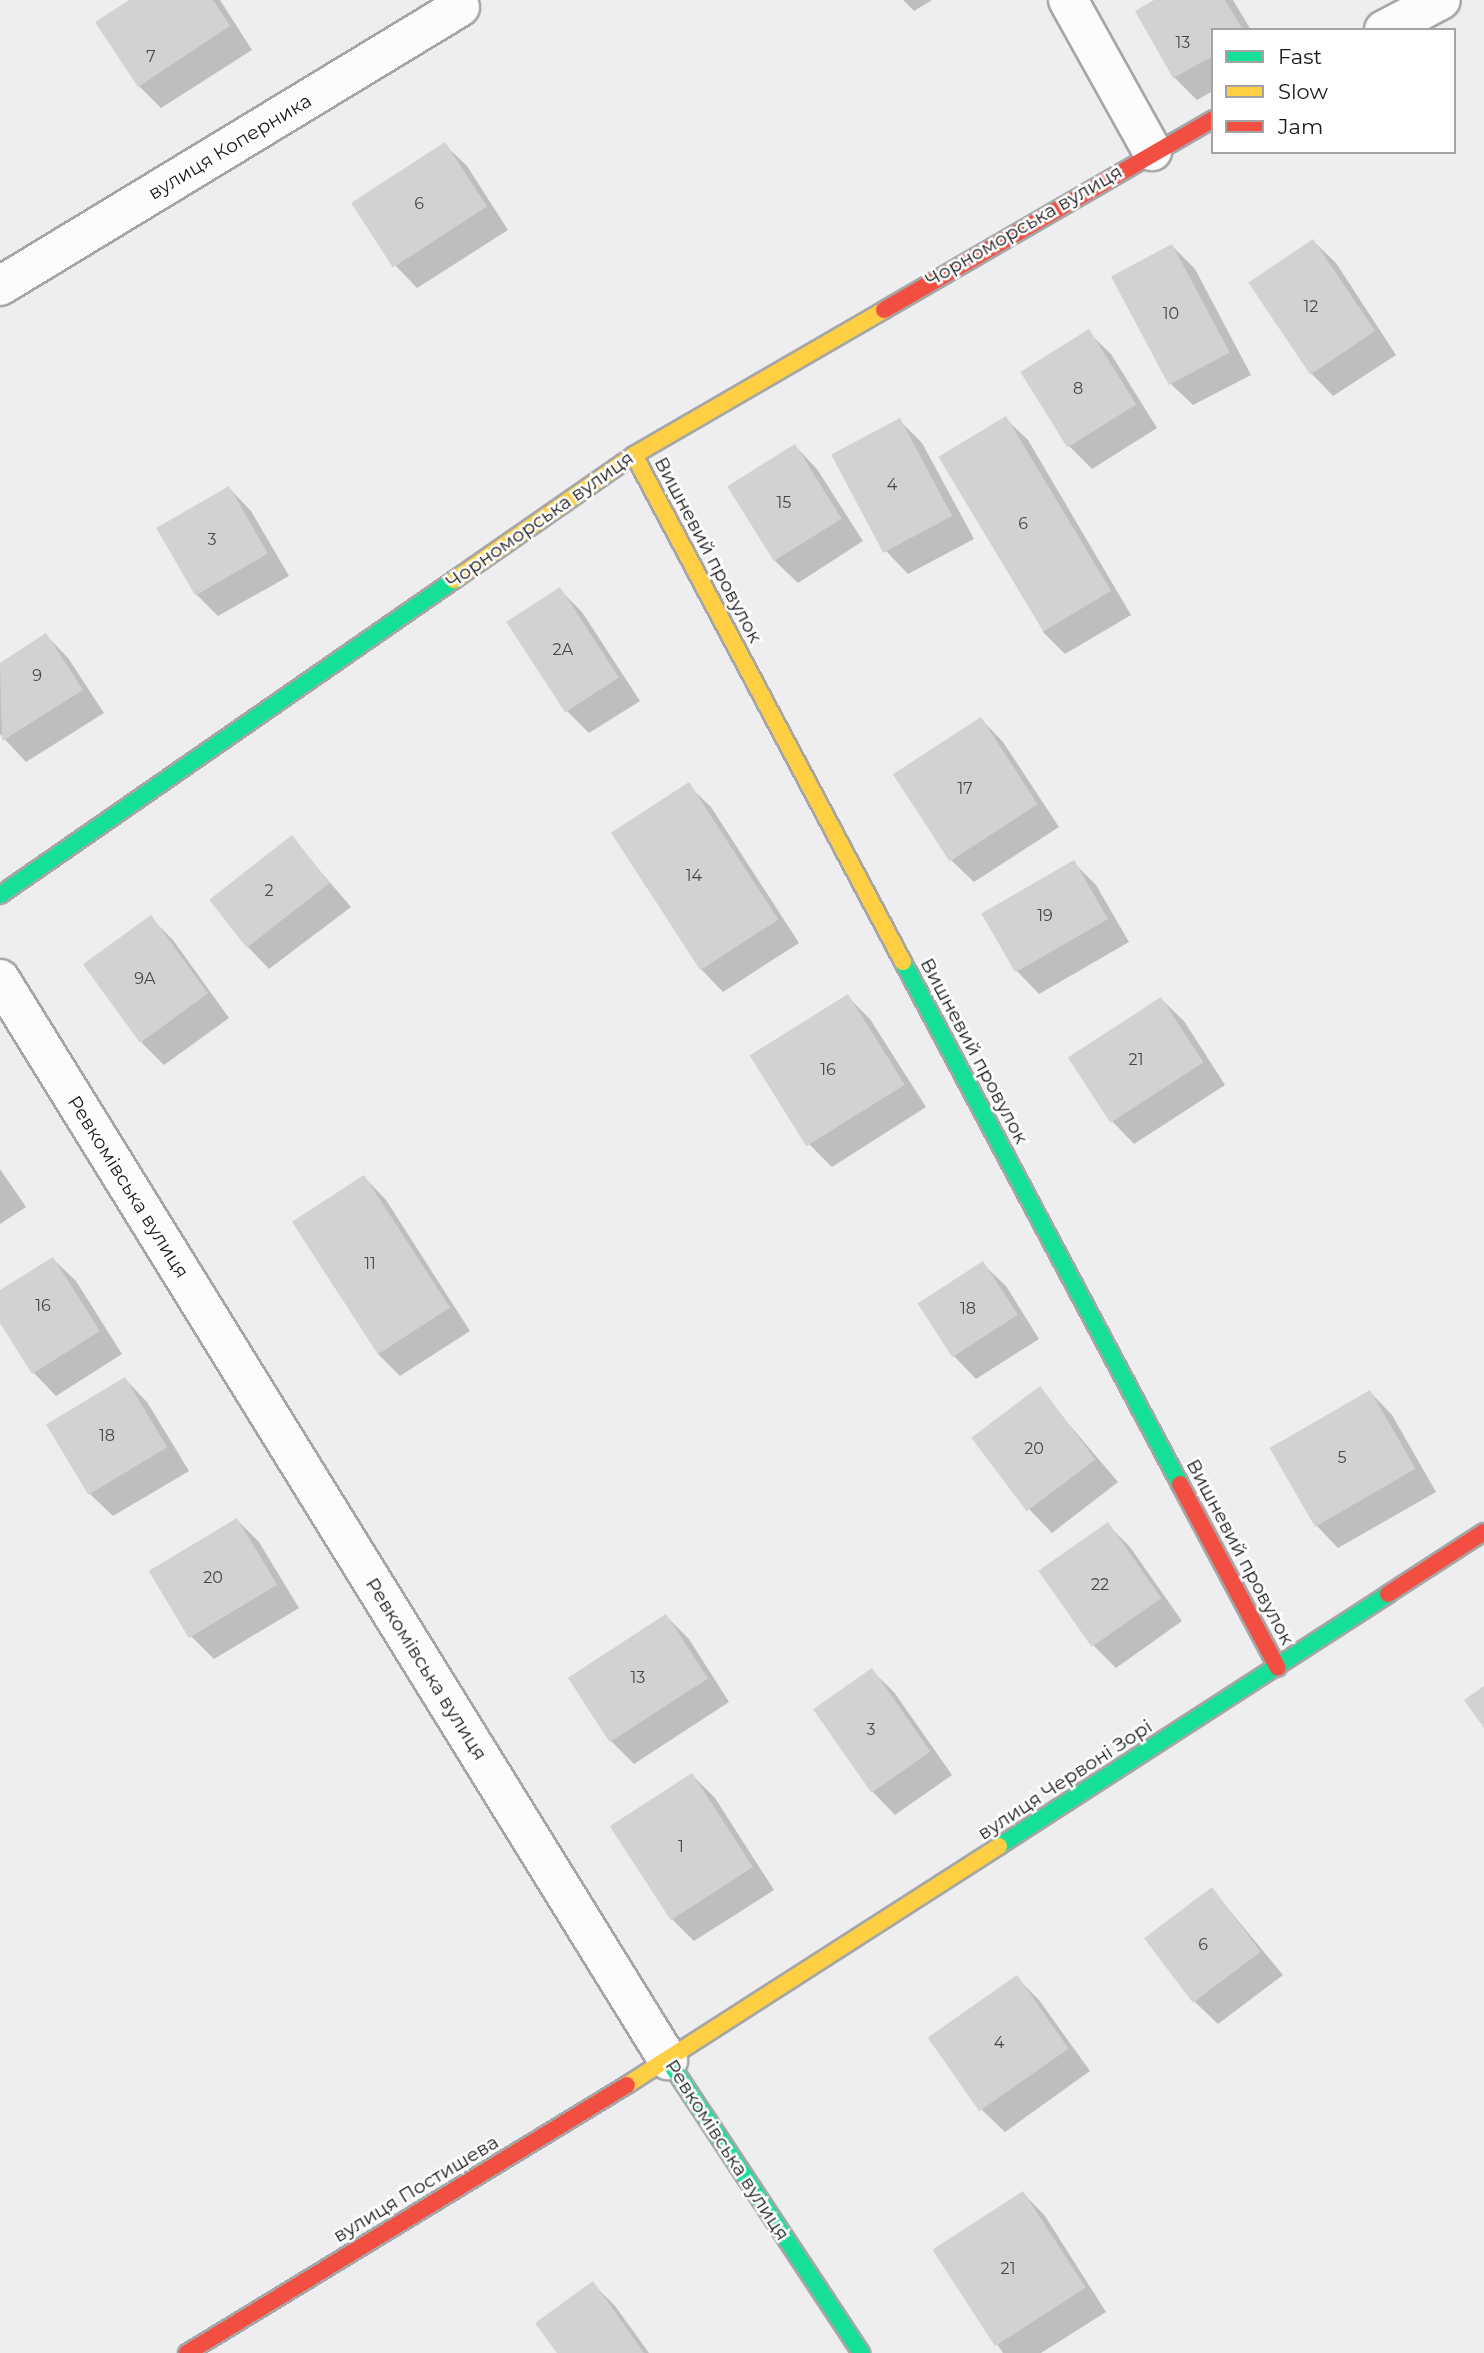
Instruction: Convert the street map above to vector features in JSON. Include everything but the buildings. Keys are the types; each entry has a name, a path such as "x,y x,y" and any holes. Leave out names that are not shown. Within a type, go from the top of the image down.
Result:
{"street":[{"path":"1068,0 1152,151"},
{"path":"1388,28 1441,0"},
{"name":"вулиця Коперника","path":"0,286 460,7"},
{"name":"Чорноморська вулиця","path":"0,895 634,454 1152,151 1211,120"},
{"name":"Вишневий провулок","path":"634,454 1278,1668"},
{"name":"Ревкомівська вулиця","path":"0,979 668,2060 861,2353"},
{"name":"вулиця Червоні Зорі","path":"668,2060 1278,1668 1484,1532"},
{"name":"вулиця Постишева","path":"187,2353 668,2060"}],"traffic: fast":[{"path":"0,895 454,580"},
{"path":"903,962 1180,1484"},
{"path":"999,1846 1388,1594"},
{"path":"668,2060 861,2353"}],"traffic: slow":[{"path":"454,580 634,455 884,310"},
{"path":"634,455 903,962"},
{"path":"627,2085 999,1846"}],"traffic: jam":[{"path":"884,310 1211,120"},
{"path":"1180,1484 1278,1668"},
{"path":"1388,1594 1484,1532"},
{"path":"187,2353 627,2085"}]}
